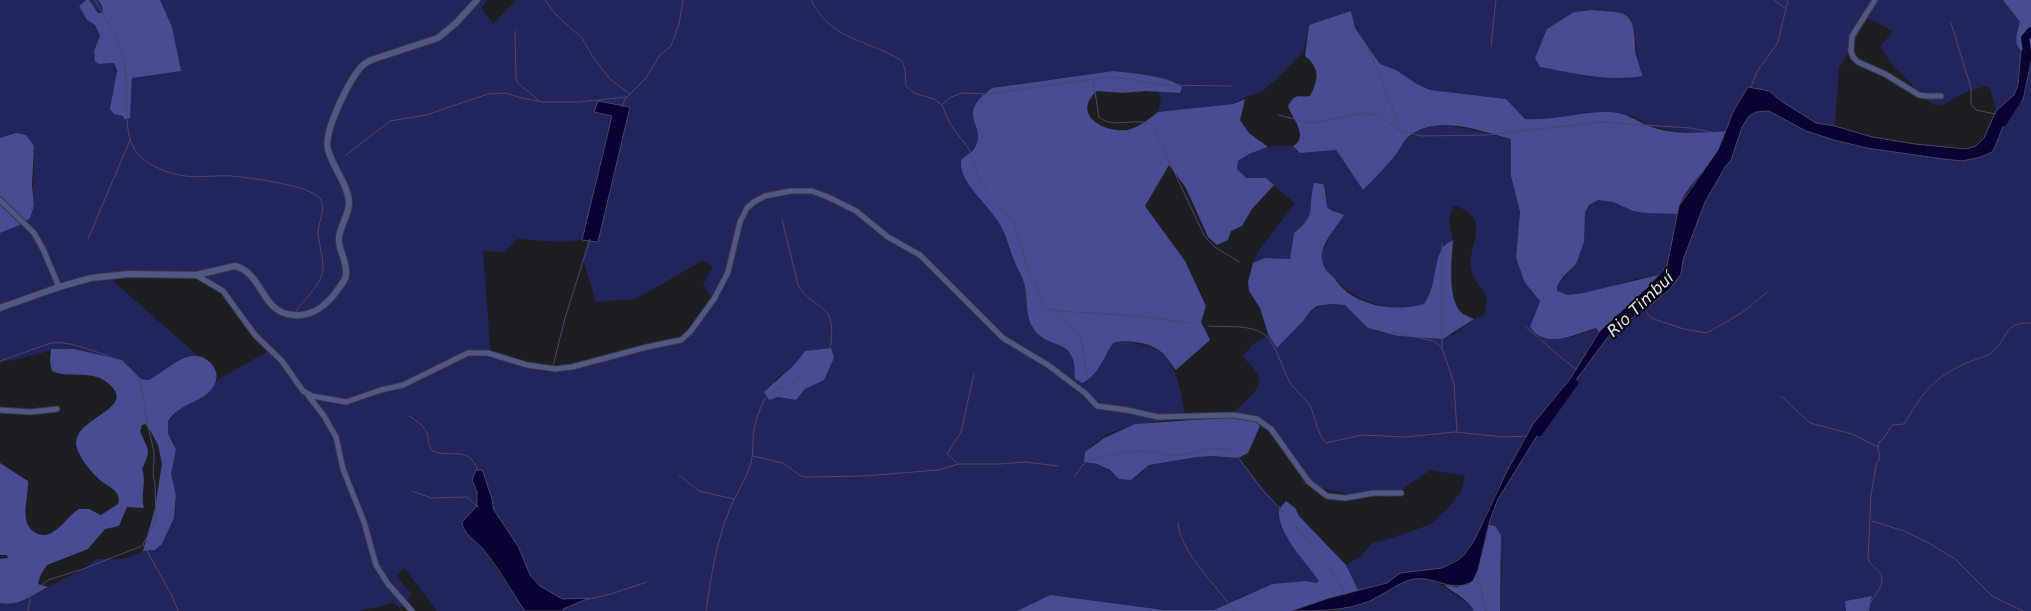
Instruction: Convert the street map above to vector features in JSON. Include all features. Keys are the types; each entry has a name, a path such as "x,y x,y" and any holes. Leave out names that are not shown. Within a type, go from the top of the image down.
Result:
{"street":[{"path":"0,308 76,282 114,275 196,276 229,266 242,267 249,272 269,304 282,313 292,315 316,311 329,302 345,280 346,274 338,240 348,211 349,201 344,184 330,157 327,146 328,134 352,79 364,64 371,60 438,38 456,23 477,0"},
{"path":"1875,0 1852,36 1851,51 1854,57 1858,62 1919,94 1941,96"},
{"path":"307,394 338,402 353,400 381,390 403,386 468,353 488,353 527,365 555,370 681,340 686,337 700,319 728,272 740,222 747,208 765,196 791,191 812,191 847,206 888,237 920,255 1003,338 1048,365 1084,393 1097,406 1158,417 1233,415 1257,420 1271,429 1309,482 1327,496 1345,498 1374,493 1401,494"},
{"path":"0,200 34,233 43,248 60,287"},
{"path":"196,276 223,291 255,335 282,361 324,416 336,437 343,469 364,522 376,564 388,584 412,611"},
{"path":"0,410 31,412 57,409"}],"shaded area":[{"path":"0,0 86,0 79,6 87,20 95,25 100,36 94,51 95,61 104,64 114,63 115,67 114,114 130,118 132,78 172,27 160,0 488,0 481,8 493,24 516,0 2003,0 2020,22 2017,30 2017,48 2021,51 2018,85 2014,95 1996,111 1990,88 1986,86 1965,93 1945,104 1932,104 1893,66 1880,47 1893,31 1868,18 1839,68 1835,126 1816,123 1769,91 1748,87 1734,110 1726,131 1700,134 1675,131 1650,126 1633,116 1525,119 1506,99 1430,90 1396,70 1380,64 1355,28 1351,11 1309,25 1304,51 1276,80 1260,93 1247,96 1233,104 1158,112 1161,99 1158,92 1179,93 1177,82 1113,71 992,88 975,106 973,114 978,141 974,149 961,160 970,182 980,199 999,221 1004,231 1013,260 1025,287 1028,317 1033,329 1045,340 1070,353 1074,371 1099,368 1113,343 1126,342 1152,348 1162,354 1170,362 1179,383 1186,419 1125,427 1103,437 1092,446 1085,462 1104,467 1113,475 1140,474 1149,465 1197,457 1238,458 1280,508 1279,514 1319,581 1316,583 1306,581 1271,584 1214,610 1164,610 1050,595 1017,611 563,611 563,609 587,599 562,599 540,586 530,575 518,546 494,510 483,472 472,480 477,491 477,506 462,522 469,536 483,549 525,611 437,611 404,568 396,576 412,594 400,608 394,603 358,611 0,611 0,603 23,601 86,567 97,559 124,559 143,551 150,551 162,544 174,518 176,506 176,495 171,474 175,444 168,434 168,421 177,410 207,394 217,380 270,350 221,292 203,279 158,277 110,278 197,355 149,380 141,379 127,364 74,349 51,349 50,351 0,363 0,233 20,225 34,206 34,146 16,133 0,138","holes":["1610,11 1628,16 1633,25 1641,72 1570,15 1574,12","629,107 598,241 588,239 583,259 596,302 636,299 702,261 713,266 703,285 712,297 683,339 568,370 546,372 491,356 483,251 505,252 517,239 558,242 582,240 612,116 594,112","830,348 834,358 826,376 805,389 796,400 778,397 774,381 794,365 805,351"]},
{"path":"86,0 89,0 98,13 102,13 102,7 98,0 160,0 172,27 181,71 132,78 130,118 124,119 123,116 114,114 110,109 117,71 114,63 99,64 95,61 94,51 100,36 95,25 87,20 79,6"},
{"path":"89,0 98,0 103,6 102,13 98,13"},
{"path":"2003,0 2031,0 2031,51 2025,47 2021,51 2019,48 2016,37 2020,22"},
{"path":"1592,10 1619,13 1629,18 1632,24 1636,53 1642,76 1629,78 1604,77 1540,67 1535,58 1547,29 1574,12"},
{"path":"1351,11 1355,28 1380,64 1396,70 1430,90 1506,99 1525,119 1546,119 1610,112 1626,115 1649,126 1667,131 1698,133 1726,131 1714,157 1684,196 1677,214 1644,213 1633,211 1613,202 1598,200 1589,205 1585,213 1584,242 1576,264 1564,276 1557,286 1557,291 1568,295 1583,293 1658,275 1649,286 1599,332 1596,328 1552,339 1544,338 1530,327 1540,301 1525,283 1516,258 1520,212 1511,176 1511,139 1459,126 1432,126 1419,130 1408,137 1389,163 1363,190 1336,150 1300,153 1293,146 1298,142 1300,132 1288,106 1295,97 1310,96 1316,79 1316,69 1305,56 1309,25"},
{"path":"2031,62 2031,611 1869,611 1872,596 1845,601 1846,611 1500,611 1502,563 1488,525 1498,499 1548,418 1603,343 1619,326 1643,311 1669,289 1681,274 1683,260 1705,202 1731,160 1742,127 1749,116 1756,112 1769,111 1806,131 1834,140 1867,148 1962,161 1981,157 1992,152 2011,110 2023,100"},
{"path":"1113,71 1169,80 1182,87 1180,93 1097,91 1090,99 1087,107 1089,114 1100,125 1118,130 1131,129 1158,112 1233,104 1245,99 1240,120 1249,133 1268,147 1249,154 1238,161 1237,169 1246,178 1266,178 1274,185 1252,209 1242,226 1231,231 1228,240 1217,245 1208,237 1186,188 1169,165 1145,206 1185,261 1206,306 1201,322 1210,340 1176,370 1162,353 1149,345 1130,341 1113,343 1097,371 1082,383 1075,379 1074,362 1070,353 1061,346 1043,338 1030,323 1023,280 1003,230 992,213 970,187 962,169 961,160 974,149 978,141 973,114 975,106 980,98 992,88"},
{"path":"1440,124 1512,139 1511,176 1520,212 1519,235 1525,283 1540,301 1530,327 1571,337 1596,328 1599,332 1570,379 1528,432 1494,495 1475,539 1466,554 1442,568 1395,577 1387,583 1358,590 1346,565 1362,555 1372,543 1431,524 1462,491 1465,476 1430,470 1391,497 1348,494 1303,484 1293,462 1272,434 1250,416 1229,417 1253,394 1259,383 1256,372 1243,356 1252,345 1269,334 1277,348 1304,320 1310,311 1323,305 1345,305 1368,328 1380,332 1429,338 1453,335 1474,319 1484,315 1486,306 1485,294 1473,276 1470,263 1476,237 1476,225 1468,212 1455,206 1453,207 1449,220 1453,240 1444,246 1440,253 1431,289 1424,304 1400,308 1377,305 1355,296 1345,289 1323,265 1322,255 1331,233 1335,211 1329,209 1325,203 1327,191 1311,193 1309,216 1304,224 1294,233 1290,259 1265,258 1253,263 1259,250 1295,204 1266,178 1245,178 1237,169 1238,161 1249,154 1272,146 1293,146 1300,153 1336,150 1350,172 1370,182 1407,139 1419,130"},
{"path":"16,133 26,135 34,146 32,185 34,206 30,218 20,225 0,233 0,138"},
{"path":"1314,183 1323,184 1328,208 1344,215 1326,242 1322,259 1326,270 1345,290 1364,302 1384,307 1424,304 1431,289 1440,253 1444,246 1453,240 1451,279 1454,299 1463,314 1474,319 1443,339 1398,336 1368,328 1345,305 1330,304 1317,306 1310,311 1304,320 1277,348 1268,334 1260,308 1249,291 1248,282 1253,263 1265,258 1290,259 1294,233 1309,216"},
{"path":"1598,200 1613,202 1633,211 1644,213 1677,214 1667,266 1658,275 1635,279 1596,291 1568,295 1560,293 1557,291 1557,286 1576,264 1584,242 1585,213 1589,205"},
{"path":"831,348 834,358 824,380 805,389 796,400 778,397 769,400 764,392 794,365 805,351"},
{"path":"51,349 74,349 122,360 141,379 149,380 178,361 193,356 200,356 214,367 216,381 208,393 177,411 168,421 168,434 176,449 171,474 176,495 174,518 162,544 155,550 143,551 155,508 162,464 158,445 145,424 142,425 140,431 148,450 142,469 144,508 127,507 119,526 105,529 88,549 47,565 41,574 38,584 48,587 19,602 0,603 0,559 8,558 7,555 0,555 0,463 28,481 26,518 32,530 38,534 51,533 79,509 89,509 101,515 118,504 119,499 116,493 89,469 79,453 76,443 78,434 110,408 115,402 116,395 112,387 98,377 52,371 50,362"},
{"path":"1250,416 1260,426 1248,453 1238,458 1197,457 1149,465 1131,480 1119,479 1110,470 1097,464 1084,462 1085,452 1104,438 1135,424"},
{"path":"1286,501 1295,508 1299,516 1346,565 1358,590 1291,611 1017,611 1050,595 1164,610 1214,610 1272,584 1306,581 1316,583 1319,581 1284,532 1279,510"},
{"path":"1488,525 1495,526 1501,535 1500,611 1474,611 1465,600 1444,585 1457,587 1469,584 1479,563"},
{"path":"1424,578 1445,587 1469,604 1474,611 1337,611 1370,601 1408,580"},
{"path":"1872,596 1869,611 1846,611 1845,601"}],"water":[{"path":"2025,47 2028,51 2031,51 2031,62 2023,100 2011,110 1992,152 1981,157 1962,161 1867,148 1806,131 1769,111 1756,112 1749,116 1742,127 1731,160 1705,202 1683,260 1681,274 1670,289 1610,334 1548,418 1498,499 1490,520 1478,570 1473,581 1458,586 1430,580 1414,579 1370,601 1351,607 1291,611 1329,598 1387,583 1400,573 1442,568 1465,554 1475,539 1507,471 1533,424 1570,379 1599,332 1649,286 1667,266 1679,206 1718,150 1734,110 1748,87 1769,91 1816,123 1835,126 1872,137 1966,149 1976,146 1984,138 1996,111 2014,95 2018,85 2021,51"},
{"path":"598,101 630,107 598,242 582,240 612,116 594,112"},
{"path":"476,470 483,472 494,510 518,546 530,575 540,586 562,599 589,598 563,609 563,611 525,611 489,556 467,533 463,526 462,522 477,506 477,492 472,480"}],"waterway":[{"path":"95,0 112,30 122,53 126,72 127,123 132,146 138,154 160,169 179,175 196,177 231,176 265,180 307,190 321,200 323,208 318,233 323,263 322,273 317,285 296,311"},
{"path":"545,0 557,16 582,38 593,57 610,79 630,94"},
{"path":"622,107 625,99 646,78 660,55 671,46 679,24 683,0"},
{"path":"811,0 829,24 840,32 902,61 905,70 906,86 914,93 934,99 942,105 950,124 969,149 985,189 1014,223 1026,263 1045,308 1058,311 1139,316 1190,323"},
{"path":"1491,46 1496,0"},
{"path":"1774,0 1785,8"},
{"path":"1751,87 1757,72 1778,42 1788,0"},
{"path":"1951,23 1971,88 1971,104 1976,110 1995,114"},
{"path":"515,31 516,80 539,102"},
{"name":"Rio Timbuí","path":"2028,58 2025,38 2031,31"},
{"path":"1367,47 1379,72 1400,130"},
{"path":"943,104 951,97 963,93 987,94 1109,77 1159,85 1231,86"},
{"path":"1093,80 1099,117 1111,122 1139,122 1152,125 1204,235 1216,248 1239,262"},
{"path":"346,155 390,121 426,115 488,94 505,93 543,102 579,102 626,97"},
{"name":"Rio Timbuí","path":"2003,122 2017,100"},
{"path":"1278,115 1311,123 1360,114 1371,114 1381,117 1401,131 1421,136 1486,135 1601,122 1690,128 1716,133 1723,140"},
{"path":"88,239 130,140"},
{"path":"706,611 717,548 731,505 751,463 754,427 764,400 778,388 796,380 811,369 827,353 831,343 832,329 827,313 804,293 798,285 782,219"},
{"path":"553,366 565,318 590,239"},
{"path":"1442,243 1442,348"},
{"path":"1645,310 1651,318 1684,329 1707,333 1743,312 1767,292"},
{"path":"1058,312 1081,338 1087,376"},
{"path":"1381,319 1392,332 1434,341 1442,348 1454,383 1457,432"},
{"path":"1867,611 1870,602 1882,583 1881,575 1868,558 1871,495 1876,465 1880,457 1879,442 1884,438 1892,425 1904,424 1927,390 1934,383 1965,363 1991,353 2007,332 2015,325 2031,323"},
{"path":"1208,326 1243,327 1267,336 1289,381 1311,408 1319,431 1326,443 1362,435 1405,437 1455,432 1504,437 1527,436"},
{"path":"1526,327 1577,370"},
{"path":"0,361 51,343 63,343 82,347 115,359 133,371 138,378 154,452 153,475 155,483 156,521 143,544 171,594 178,611"},
{"path":"958,464 947,454 961,432 974,374"},
{"name":"Rio Timbuí","path":"1539,432 1574,383"},
{"path":"1781,396 1810,423 1852,434 1878,447"},
{"path":"409,416 424,429 433,451 465,455 470,458 478,471"},
{"path":"1075,476 1087,461 1124,452 1145,451 1177,456 1213,448 1229,450 1238,457 1263,491 1290,519 1331,569 1346,595"},
{"path":"753,456 783,463 801,476 807,477 864,476 938,470 958,464 1025,462 1058,466"},
{"path":"679,475 699,491 734,499"},
{"path":"412,491 431,498 467,497 478,507"},
{"path":"1872,521 1904,531 1927,542 1955,559 1992,596 2023,611"},
{"path":"1178,522 1180,533 1192,556 1234,611"},
{"path":"28,611 31,593 48,580 83,569 142,546"},
{"path":"1477,573 1486,611"},
{"path":"585,600 647,582"}]}
